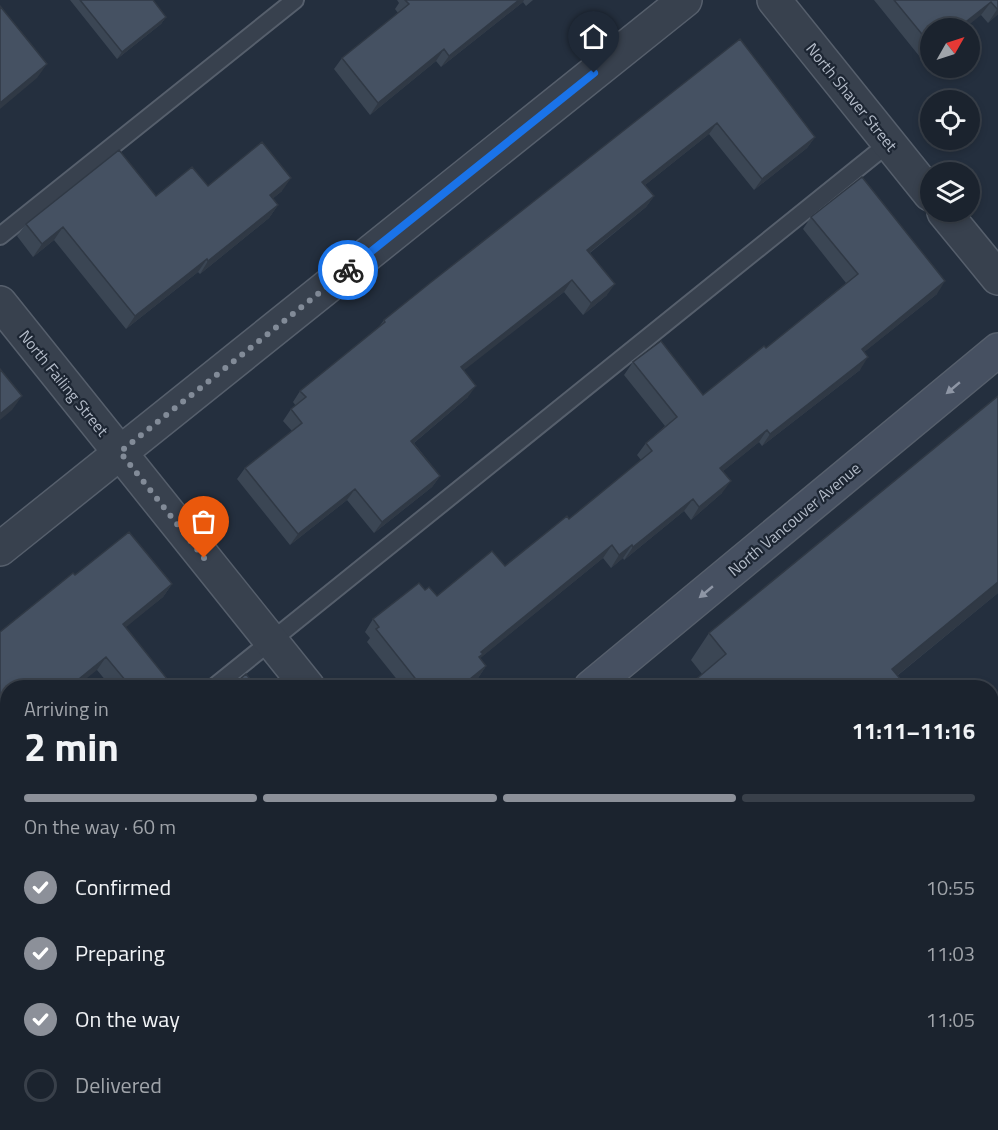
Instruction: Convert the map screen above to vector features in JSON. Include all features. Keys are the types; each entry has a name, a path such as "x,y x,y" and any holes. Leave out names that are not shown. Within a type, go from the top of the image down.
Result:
{"main road":[{"name":"North Vancouver Avenue","path":"599,680 998,350"}],"street":[{"path":"0,549 685,0"},
{"name":"North Shaver Street","path":"774,0 920,182"},
{"path":"952,222 998,278"},
{"name":"North Failing Street","path":"0,303 302,680"}],"lane":[{"path":"0,236 295,0"},
{"path":"223,680 889,143"}],"building":[{"path":"80,0 153,0 166,17 122,52"},
{"path":"405,0 519,0 449,56 444,49 378,103 342,58 409,4"},
{"path":"894,0 998,0 997,9 991,2 971,18 920,18 920,32"},
{"path":"0,6 47,64 0,103"},
{"path":"740,39 815,137 762,179 717,123 642,182 654,196 587,250 615,284 591,303 572,280 461,367 476,386 411,441 440,476 382,522 355,489 298,534 245,468 302,423 291,409 306,397 300,391 430,283"},
{"path":"262,142 291,178 270,195 278,205 135,316 63,227 42,244 26,224 119,150 156,196 192,167 208,186"},
{"path":"862,177 945,281 862,349 868,357 770,434 767,430 720,468 731,481 699,507 693,499 633,547 632,545 619,555 612,545 481,652 483,654 479,657 486,666 469,680 416,680 376,629 379,627 373,619 419,583 425,590 429,587 437,596 492,551 505,566 567,516 569,519 652,451 646,443 677,417 633,362 661,341 703,395 858,274 811,217"},
{"path":"0,369 22,396 0,414"},
{"path":"998,396 998,582 892,669 901,680 695,680 726,654 709,633"},
{"path":"129,532 172,584 123,624 168,680 125,680 106,657 78,680 0,680 0,632 73,573 75,575"},
{"path":"246,674 251,680 239,680"}],"way so far":[{"path":"204,558 120,452 348,270"}],"route":[{"path":"348,270 594,73"}]}
